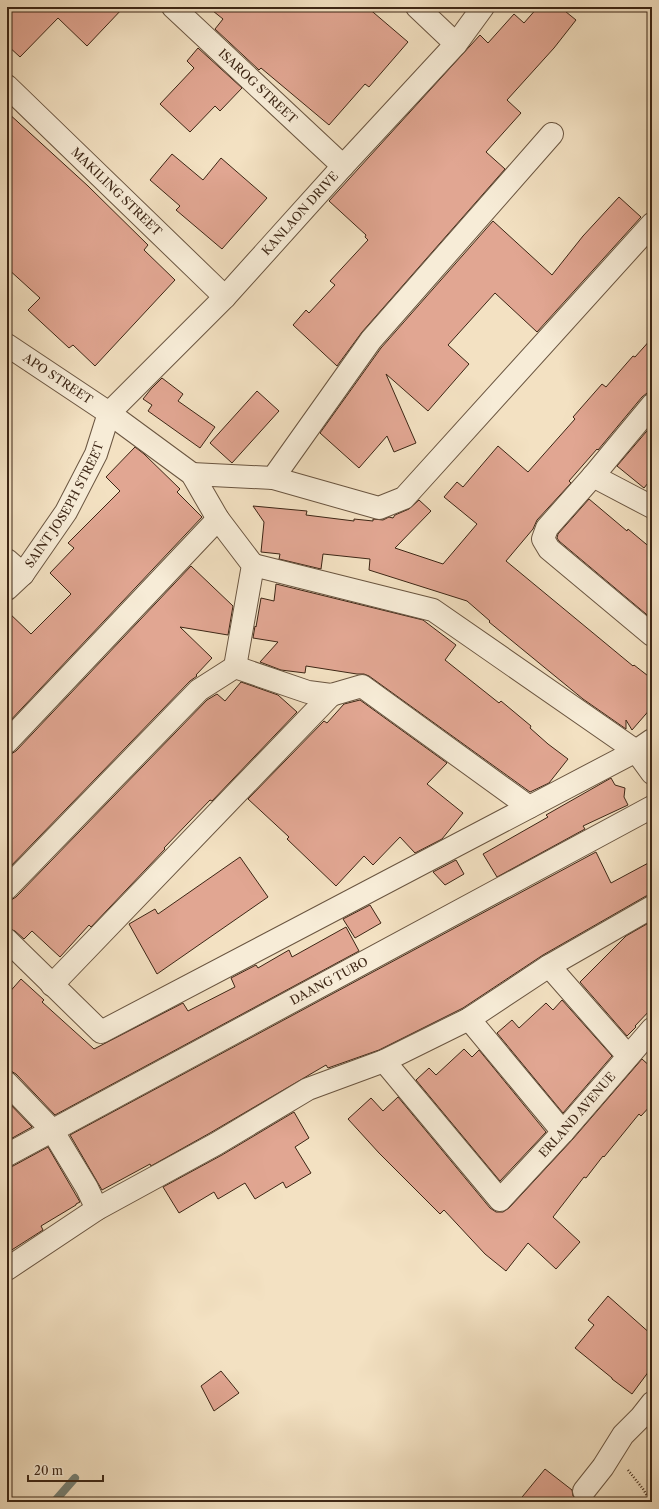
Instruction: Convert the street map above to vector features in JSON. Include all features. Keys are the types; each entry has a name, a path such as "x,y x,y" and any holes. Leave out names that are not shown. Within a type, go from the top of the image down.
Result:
{"street":[{"name":"ISAROG STREET","path":"173,7 343,166"},
{"path":"417,7 456,44"},
{"name":"KANLAON DRIVE","path":"109,413 225,297 456,44 483,7"},
{"name":"MAKILING STREET","path":"7,86 225,297"},
{"path":"273,478 371,340 552,134"},
{"path":"192,474 273,478 379,508 404,498 652,224"},
{"name":"APO STREET","path":"7,345 109,413 192,474"},
{"path":"652,405 593,476 547,528 543,539 549,549 652,635"},
{"name":"SAINT JOSEPH STREET","path":"7,589 23,574 69,506 96,454 109,413"},
{"path":"192,474 218,519 253,565 433,610 552,693 644,746 652,773"},
{"path":"593,476 652,507"},
{"path":"7,742 218,519"},
{"path":"7,560 23,574"},
{"path":"235,668 253,565"},
{"path":"7,888 198,690 235,668 308,692 331,695 362,686 529,807"},
{"path":"52,985 331,695"},
{"path":"7,940 101,1032 644,746"},
{"name":"DAANG TUBO","path":"7,1155 652,807"},
{"path":"7,1269 97,1209 216,1144 308,1089 384,1061 469,1019 549,966 652,907"},
{"path":"549,966 628,1056"},
{"path":"469,1019 563,1132"},
{"name":"ERLAND AVENUE","path":"384,1061 500,1200 563,1132 652,1029"},
{"path":"7,1082 52,1130 87,1188 97,1209"},
{"path":"584,1491 603,1467 623,1435 641,1417 652,1403"}],"path":[{"path":"611,1452 643,1489 651,1502"}],"building":[{"path":"7,7 124,7 87,46 58,18 20,57 7,45"},
{"path":"208,7 367,7 408,42 369,87 365,84 329,125 261,68 259,70 215,29 223,19"},
{"path":"538,7 560,7 576,20 554,48 507,100 521,113 486,152 505,169 362,332 337,366 293,325 306,310 309,313 335,285 330,281 368,240 365,237 366,235 329,201 480,35 488,43 514,14 524,23"},
{"path":"198,48 242,88 220,111 215,106 190,132 160,104 194,68 187,61"},
{"path":"7,112 88,186 148,245 144,250 175,280 95,366 73,345 69,348 28,310 40,298 7,268"},
{"path":"172,154 203,180 221,158 267,198 222,249 176,210 180,206 150,180"},
{"path":"619,197 641,217 537,332 495,293 448,345 469,364 428,411 386,374 416,443 394,452 387,436 359,468 320,433 381,348 493,221 552,275 583,236"},
{"path":"652,338 652,393 647,393 642,397 598,450 597,449 569,481 571,483 537,520 533,529 506,561 633,666 634,665 652,679 652,707 632,730 626,720 626,729 583,699 489,622 490,621 467,601 369,570 370,559 323,554 321,569 279,559 280,554 261,552 264,522 253,506 307,511 306,515 354,521 354,519 373,521 373,519 383,520 389,517 393,518 395,515 409,509 419,500 431,511 395,548 443,564 477,524 444,497 457,482 463,487 498,446 528,472 575,419 573,417 602,384 606,387 633,356 635,357"},
{"path":"162,378 183,394 178,401 215,427 200,448 148,411 152,405 143,399"},
{"path":"257,391 279,411 232,463 210,443"},
{"path":"652,425 652,478 644,488 617,466"},
{"path":"135,447 180,489 177,492 202,517 7,724 7,611 31,634 71,594 50,573 74,548 68,543 120,491 106,477"},
{"path":"589,499 627,531 628,529 652,549 652,619 557,538 558,534"},
{"path":"191,566 233,606 228,635 180,627 212,658 196,675 197,676 190,681 7,870 7,754 11,754 16,751"},
{"path":"276,584 423,620 456,645 445,660 499,703 501,701 531,726 530,728 548,744 568,759 549,783 530,792 369,676 306,666 305,673 281,670 260,662 278,642 253,638 261,598 274,601"},
{"path":"241,682 278,695 297,712 212,801 210,800 164,848 165,849 91,927 89,925 60,957 32,931 24,939 15,931 7,928 7,900 11,900 16,897 207,700 217,694 225,701"},
{"path":"360,700 447,763 427,784 463,813 442,839 415,853 400,837 373,865 364,856 336,886 287,839 289,837 248,799 324,721 327,723 344,704"},
{"path":"611,778 615,785 625,788 624,797 628,805 583,826 585,829 497,877 483,854 548,817 546,815"},
{"path":"596,852 611,883 652,861 652,895 646,896 543,955 463,1008 379,1050 328,1068 326,1065 151,1166 150,1164 102,1190 70,1135"},
{"path":"240,857 268,897 157,974 129,924 155,909 158,914"},
{"path":"456,860 464,874 445,885 433,872"},
{"path":"370,905 381,923 355,938 343,919"},
{"path":"652,921 652,1008 627,1036 580,982 626,936"},
{"path":"346,927 359,951 55,1115 16,1074 11,1071 7,1071 7,995 21,979 44,1000 42,1002 94,1049 183,1003 188,1011 235,987 231,978 256,965 258,968 289,950 292,957"},
{"path":"562,1000 612,1056 563,1113 497,1033 512,1020 519,1028 546,1003 553,1010"},
{"path":"464,1049 472,1057 479,1050 546,1132 500,1181 416,1080 429,1068 436,1075"},
{"path":"642,1059 652,1068 652,1104 641,1116 639,1114 586,1178 584,1177 553,1217 580,1242 556,1269 528,1243 506,1271 485,1254 444,1210 440,1214 379,1153 348,1119 371,1098 383,1111 398,1097 490,1208 496,1212 503,1212 509,1208 572,1140"},
{"path":"7,1101 32,1127 7,1141"},
{"path":"294,1112 309,1138 295,1147 311,1173 286,1188 283,1182 255,1199 245,1183 218,1199 214,1192 179,1213 163,1187 222,1155"},
{"path":"48,1147 80,1202 41,1226 43,1230 7,1253 7,1167 13,1166"},
{"path":"608,1296 652,1335 652,1367 632,1394 575,1348 594,1325 588,1320"},
{"path":"221,1371 239,1393 214,1411 201,1386"},
{"path":"545,1469 572,1490 573,1496 579,1502 518,1502"}],"waterway":[{"path":"54,1502 75,1478"}]}
